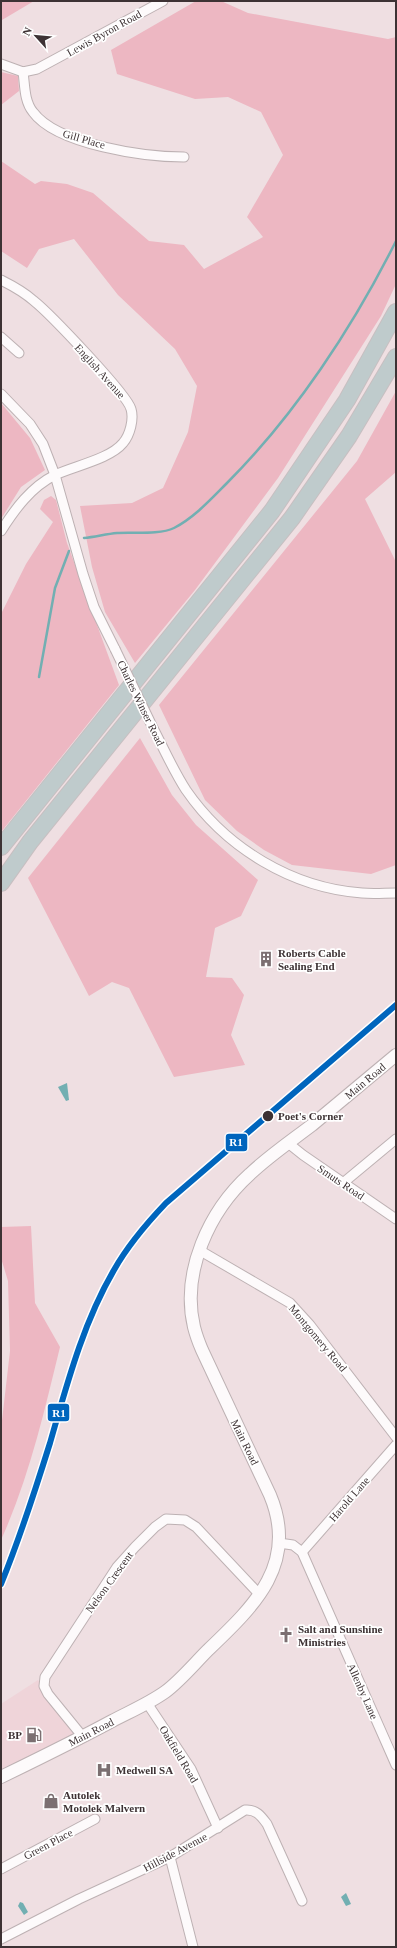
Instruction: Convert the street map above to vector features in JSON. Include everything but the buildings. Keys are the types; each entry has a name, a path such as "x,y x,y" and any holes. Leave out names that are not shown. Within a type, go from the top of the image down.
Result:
{"highway":[{"path":"1,847 272,510 347,400 396,312"},
{"path":"1,883 30,842 292,518 349,436 396,357"}],"main road":[{"name":"Main Road","path":"1,1777 147,1703 171,1686 244,1616 260,1595 268,1580 279,1543 280,1531 274,1505 213,1377 194,1326 192,1288 199,1250 218,1212 233,1191 249,1174 396,1055"}],"street":[{"name":"Lewis Byron Road","path":"23,72 37,69 45,65 163,1"},
{"path":"1,64 23,72"},
{"name":"Gill Place","path":"23,72 28,104 40,120 50,128 85,142 154,156 184,157"},
{"name":"English Avenue","path":"1,280 36,302 119,390 131,408 131,421 128,434 123,443 115,450 55,475 37,487 23,500 1,531"},
{"path":"1,337 19,353"},
{"name":"Charles Winser Road","path":"1,394 30,424 43,444 55,475 94,607 152,726 177,774 195,802 221,830 253,855 287,874 323,886 362,893 396,893"},
{"path":"343,1183 396,1139"},
{"name":"Smuts Road","path":"288,1143 396,1219"},
{"name":"Montgomery Road","path":"199,1250 290,1303 310,1324 396,1437"},
{"name":"Harold Lane","path":"302,1552 396,1445"},
{"name":"Nelson Crescent","path":"82,1737 44,1686 45,1677 117,1567 150,1532 166,1519 185,1520 196,1527 260,1595"},
{"path":"279,1543 293,1546 302,1552"},
{"name":"Allenby Lane","path":"302,1552 396,1765"},
{"name":"Oakfield Road","path":"147,1703 191,1769 218,1828"},
{"name":"Hillside Avenue","path":"1,1940 79,1899 170,1857 218,1828 244,1810 251,1810 259,1814 267,1824 302,1901"},
{"name":"Green Place","path":"1,1868 95,1819"},
{"path":"170,1857 193,1947"}],"shaded area":[{"path":"1,1 34,1 1,22"},
{"path":"196,1 221,1 248,13 388,39 396,37 396,284 381,316 278,478 195,590 135,663 105,612 92,567 80,506 132,503 163,488 188,432 197,386 175,349 118,295 74,239 39,249 27,268 1,251 1,161 35,184 41,181 67,184 93,193 149,241 184,245 204,269 263,237 247,217 283,155 261,112 228,97 195,99 117,74 111,50"},
{"path":"1,72 18,76 19,91 1,105"},
{"path":"396,391 396,472 365,499 396,562 396,865 371,874 292,865 264,850 237,831 205,800 159,705 357,461"},
{"path":"1,403 30,438 45,470 21,487 1,519"},
{"path":"51,496 56,500 67,543 119,685 1,832 1,614 26,564 53,522 40,509 44,500"},
{"path":"140,738 172,795 196,825 258,880 241,916 215,928 206,977 232,978 244,995 231,1035 245,1065 174,1077 129,988 112,982 89,996 28,878"},
{"path":"31,1226 35,1303 60,1347 42,1421 28,1469 1,1540 1,1429 10,1351 8,1281 1,1258 1,1227"},
{"path":"38,1680 78,1736 1,1772 1,1704"}],"water":[{"path":"67,1083 69,1100 66,1101 58,1087"},
{"path":"346,1893 351,1904 346,1906 341,1897"},
{"path":"20,1902 23,1903 28,1912 24,1915 18,1906"}],"waterway":[{"path":"84,538 117,533 161,532 168,530 182,524 209,501 252,457 276,429 321,369 361,306 396,241"},
{"path":"39,677 55,588 69,551"}],"transit line":[{"name":"R1","path":"1,1584 33,1497 85,1332 103,1290 125,1252 145,1226 166,1203 396,1005"}],"place":[{"name":"Roberts Cable Sealing End","path":"266,959"},
{"name":"Poet's Corner","path":"268,1116"},
{"name":"Salt and Sunshine Ministries","path":"286,1635"},
{"name":"BP","path":"34,1735"},
{"name":"Medwell SA","path":"104,1770"},
{"name":"Autolek Motolek Malvern","path":"51,1801"}]}
